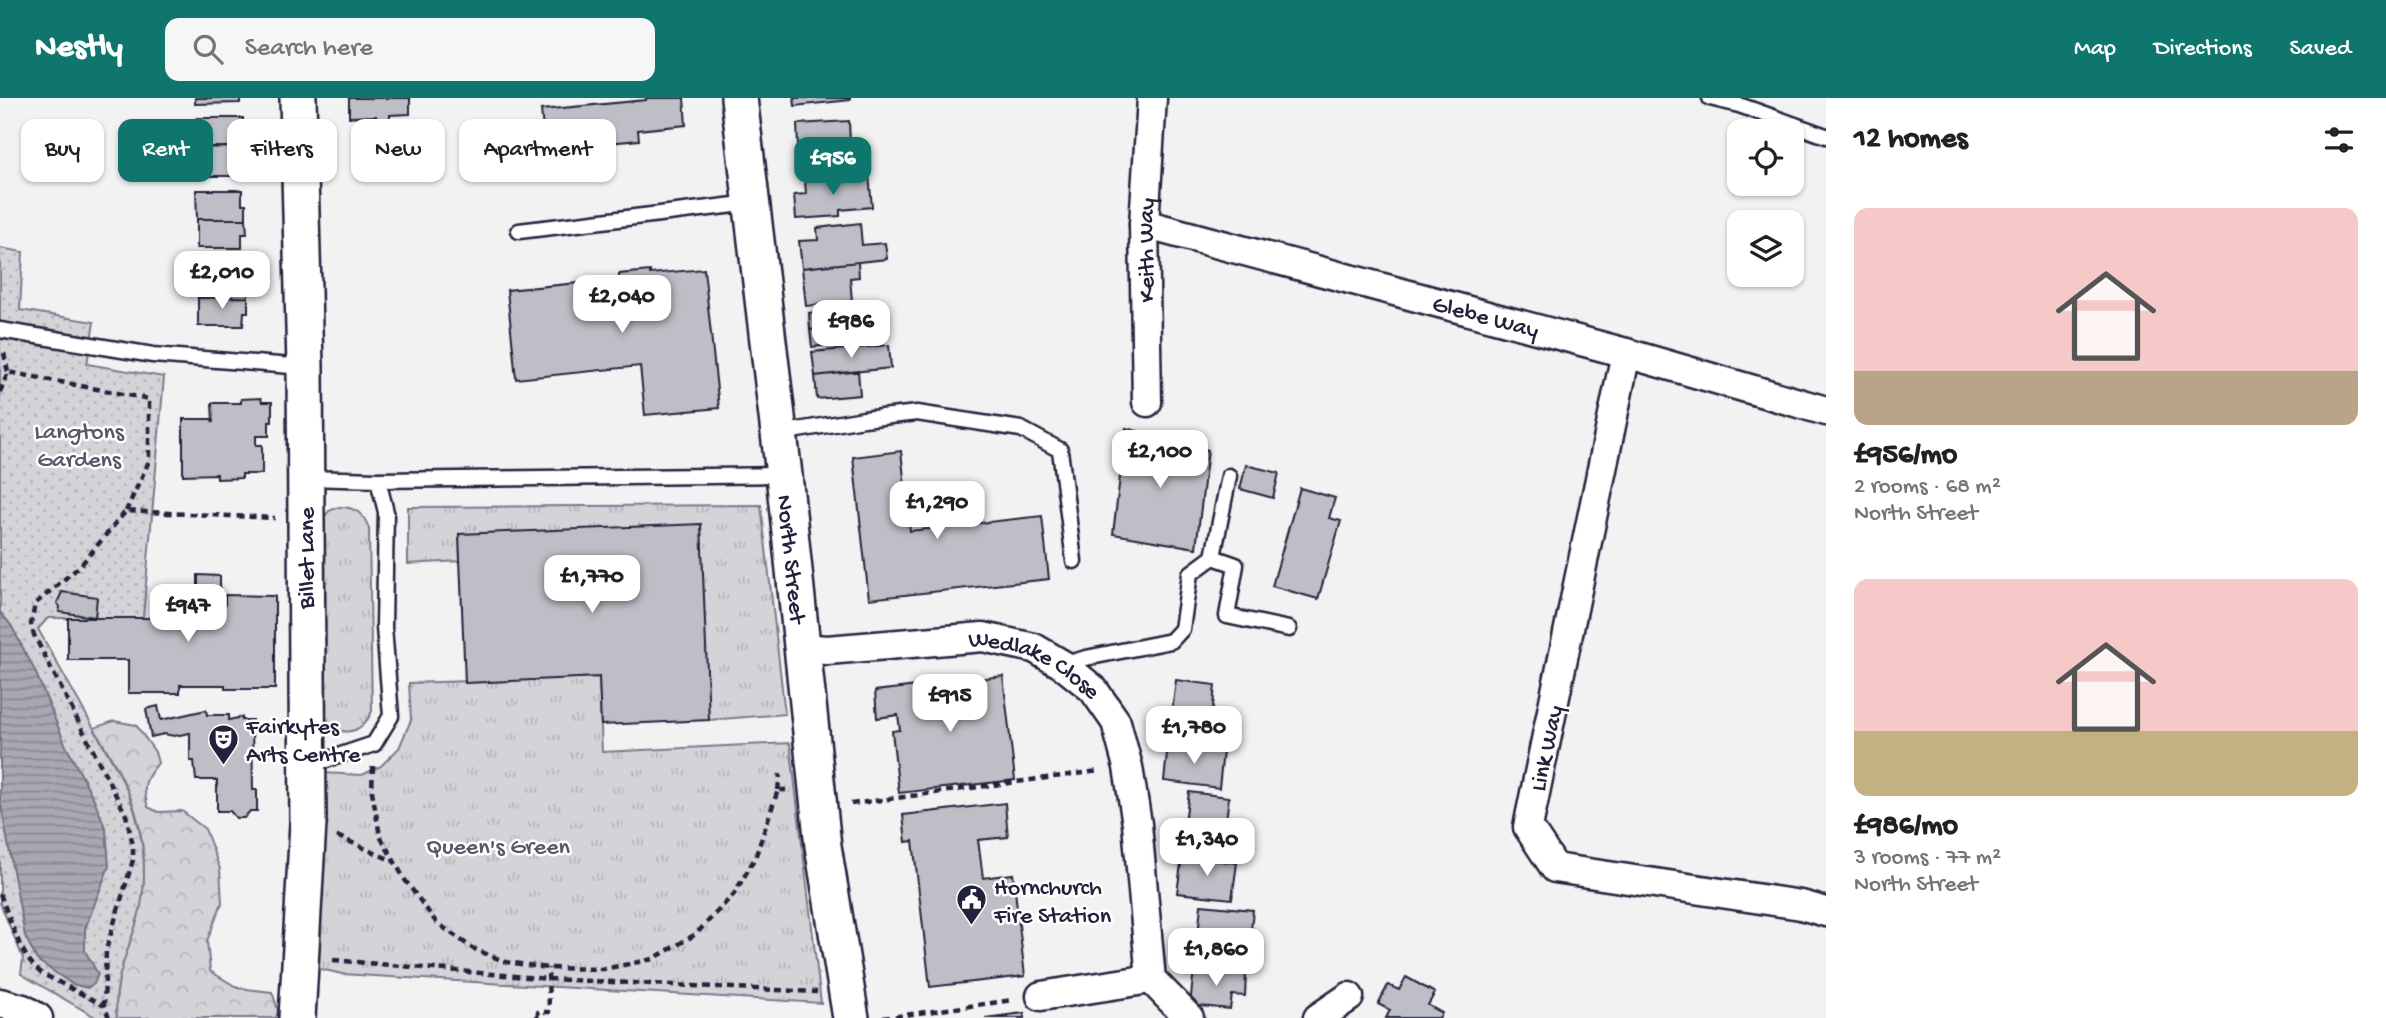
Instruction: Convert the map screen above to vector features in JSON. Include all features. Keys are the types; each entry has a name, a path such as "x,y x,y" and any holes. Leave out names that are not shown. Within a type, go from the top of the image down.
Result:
{"street":[{"name":"Billet Lane","path":"297,1018 308,823 304,367 298,98"},
{"name":"North Street","path":"739,98 784,475 823,846 850,1006"},
{"name":"Keith Way","path":"1147,402 1144,224 1152,98"},
{"name":"Glebe Way","path":"1144,224 1626,352 1826,411"},
{"name":"Link Way","path":"1626,352 1528,827 1555,867 1801,905 1826,912"},
{"name":"Wedlake Close","path":"802,648 827,650 983,637 1034,648 1063,665 1093,690 1116,722 1128,767 1137,824 1152,979"},
{"path":"1041,996 1152,979 1189,1018"},
{"path":"1318,1018 1349,997"},
{"path":"0,1003 23,1009 38,1018"}],"lane":[{"path":"1710,98 1741,102 1826,136"},
{"path":"519,231 752,203"},
{"path":"0,330 153,355 304,367"},
{"path":"779,433 917,413 1021,429 1060,450 1074,561"},
{"path":"305,478 378,480 784,475"},
{"path":"1063,665 1171,641 1182,629 1190,574 1213,557 1229,476"},
{"path":"307,758 326,760 374,744 391,716 384,627 386,512 378,480"},
{"path":"1213,557 1236,565 1227,616 1289,629"}],"path":[{"path":"0,391 8,372 3,350"},
{"path":"8,372 149,399 149,461 126,511 80,566 35,604 30,624 126,815 131,830 133,860 106,950 104,1006 109,1018"},
{"path":"126,511 304,519"},
{"path":"374,744 372,791 380,836 405,880 436,922 472,948 506,962 548,968 604,970 653,959 696,934 734,894 755,858 778,790 850,783 851,804 1128,767"},
{"path":"308,823 394,861"},
{"path":"0,894 33,966 41,973 104,1006"},
{"path":"301,957 850,1006"},
{"path":"537,1018 538,1012 549,1013 548,968"},
{"path":"883,1018 1041,996"}],"green space":[{"name":"Langtons Gardens","path":"0,248 23,252 20,310 94,322 87,364 164,377 143,618 48,618 38,629 120,775 139,827 144,863 142,900 119,980 117,1018 97,1018 21,974 23,958 0,903"},
{"path":"761,505 785,714 709,720 459,534 460,561 408,564 408,507"},
{"path":"339,507 358,512 369,529 372,711 361,726 348,732 334,727 323,713 322,520 329,511"},
{"name":"Queen's Green","path":"599,677 602,752 790,743 821,1003 342,974 316,968 323,773 362,775 381,766 399,748 411,720 409,683"},
{"path":"114,721 136,725 155,752 158,763 147,779 145,788 148,807 158,812 182,811 205,829 220,869 222,903 207,941 210,971 238,988 272,992 278,1010 276,1018 117,1018 118,980 141,905 144,856 139,824 129,794 94,728"}],"shaded area":[{"path":"0,612 11,625 35,671 66,746 94,799 106,830 109,866 85,929 85,951 98,974 94,984 87,988 72,984 37,960 25,936 0,800"}],"building":[{"path":"195,98 240,98 240,103 195,104"},
{"path":"349,98 410,98 410,114 390,115 390,119 376,119 376,116 349,117"},
{"path":"684,98 686,125 638,130 639,140 616,142 616,119 542,119 541,110"},
{"path":"794,98 850,98 850,100 795,106"},
{"path":"243,118 227,119 227,147 213,148 213,119 195,119"},
{"path":"849,121 850,143 798,146 797,124"},
{"path":"850,143 851,166 800,169 798,146"},
{"path":"213,147 227,147 227,176 213,176"},
{"path":"869,175 872,207 840,210 840,216 796,219 794,195 806,194 805,181"},
{"path":"196,190 242,190 246,219 197,219"},
{"path":"197,219 246,219 247,234 242,234 242,248 197,248"},
{"path":"860,223 862,245 885,243 887,259 802,268 799,241 818,240 817,228"},
{"path":"197,260 224,260 224,268 243,268 243,281 248,281 248,297 198,298"},
{"path":"858,262 859,277 850,278 852,301 806,306 802,268"},
{"path":"704,269 719,408 645,415 640,366 516,379 507,290 619,279 619,274"},
{"path":"248,297 248,312 244,312 243,326 198,326 198,298"},
{"path":"846,309 847,317 863,316 864,325 810,330 809,313"},
{"path":"864,325 865,335 849,336 849,343 812,347 810,330"},
{"path":"889,345 891,368 815,376 812,352"},
{"path":"858,371 860,395 817,399 815,376"},
{"path":"261,398 262,402 272,402 269,436 256,436 256,445 262,445 262,474 242,474 242,478 217,479 217,474 183,475 183,419 212,419 213,423 212,403 241,403 241,399"},
{"path":"1126,428 1208,450 1196,548 1113,534"},
{"path":"901,451 910,531 1042,516 1049,579 869,599 853,457"},
{"path":"1246,465 1279,473 1273,498 1240,489"},
{"path":"1300,488 1335,498 1329,518 1341,521 1318,599 1272,586"},
{"path":"701,524 709,720 601,725 599,677 465,683 459,534"},
{"path":"198,575 220,576 220,606 225,606 225,595 275,596 275,689 225,689 225,685 180,685 180,693 128,693 128,660 68,660 68,618 165,618 164,622 185,622 186,618 192,618 192,614 198,614"},
{"path":"62,592 97,597 95,617 59,612 57,603"},
{"path":"1003,676 1015,780 899,793 892,731 900,730 898,715 877,718 875,691"},
{"path":"1176,680 1215,685 1212,717 1172,712"},
{"name":"Fairkytes Arts Centre","path":"158,706 161,720 206,710 207,715 229,715 229,720 242,717 242,720 252,720 253,790 257,790 257,811 250,811 244,818 236,818 230,811 217,811 217,780 196,780 194,761 190,761 190,733 151,737 146,709"},
{"path":"1172,712 1212,717 1208,749 1168,744"},
{"path":"1168,744 1223,751 1219,788 1164,781"},
{"path":"1189,792 1229,797 1225,828 1185,823"},
{"name":"Hornchurch Fire Station","path":"1005,803 1008,837 978,840 983,878 1013,874 1025,976 930,987 913,841 906,842 903,815"},
{"path":"1185,823 1225,828 1221,860 1182,856"},
{"path":"1182,856 1237,863 1232,899 1177,893"},
{"path":"1201,905 1253,910 1250,941 1198,936"},
{"path":"1198,936 1250,941 1246,974 1194,969"},
{"path":"1194,969 1246,974 1245,996 1232,995 1230,1009 1190,1005"},
{"path":"1406,977 1435,993 1428,1005 1442,1013 1439,1018 1386,1018 1390,1010 1378,1004 1388,985 1399,990"},
{"path":"1024,1013 1024,1018 985,1018"}],"place":[{"name":"Fairkytes Arts Centre","path":"223,766"},
{"name":"Hornchurch Fire Station","path":"971,927"}]}
